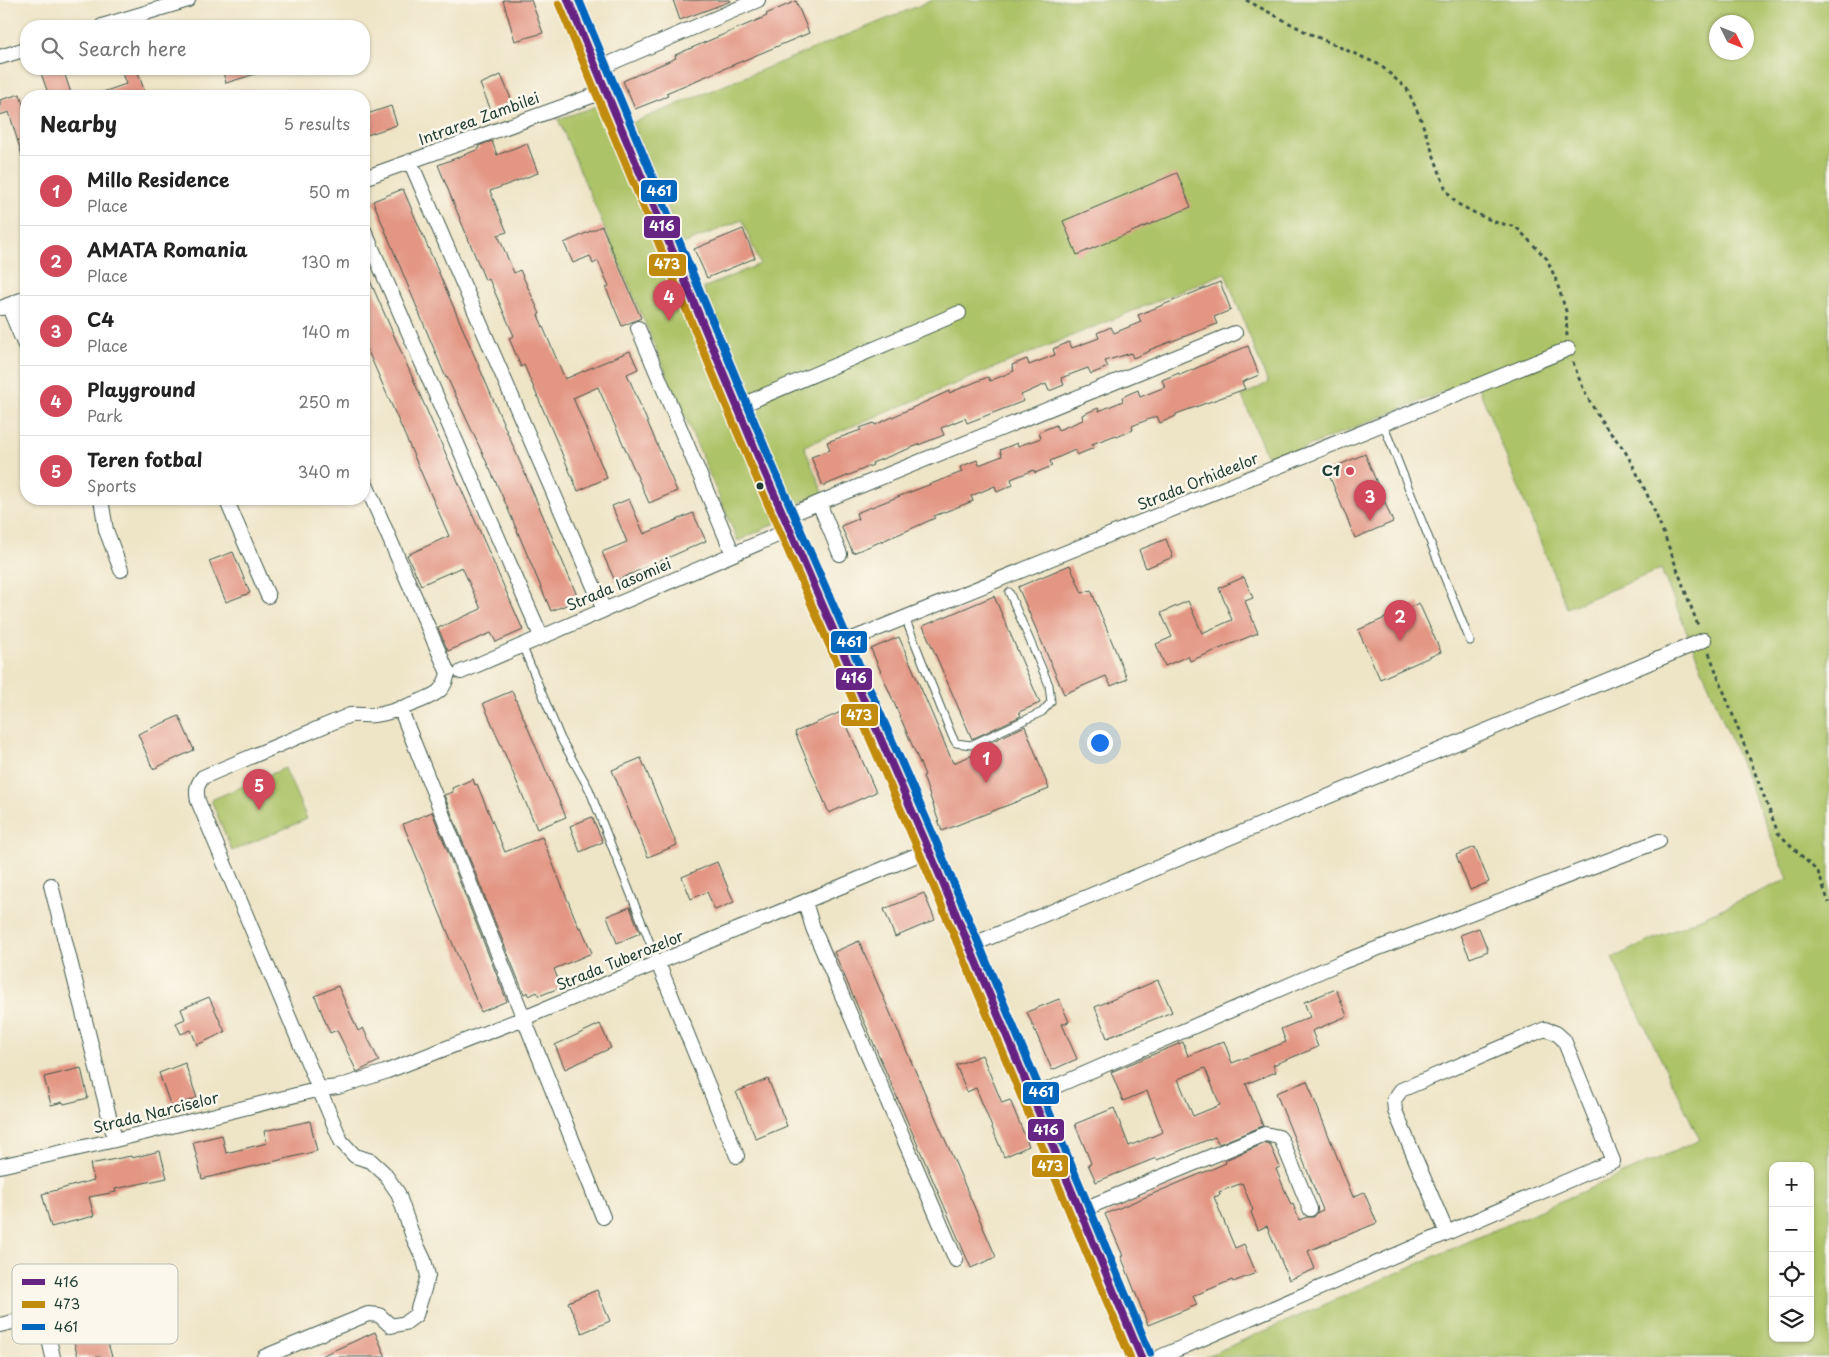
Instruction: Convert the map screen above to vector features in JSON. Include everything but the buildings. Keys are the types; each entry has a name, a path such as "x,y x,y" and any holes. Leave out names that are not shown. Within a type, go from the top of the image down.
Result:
{"street":[{"path":"122,20 188,0"},
{"path":"568,0 737,406 929,850 1079,1211 1142,1357"},
{"path":"597,69 758,0"},
{"path":"0,57 20,51"},
{"name":"Intrarea Zambilei","path":"370,176 606,91"},
{"path":"410,161 604,610"},
{"path":"370,244 541,636"},
{"path":"13,303 20,327"},
{"path":"737,406 959,313"},
{"path":"638,328 733,554"},
{"name":"Strada Iasomiei","path":"454,672 733,554 819,503 1235,333"},
{"name":"Strada Orhideelor","path":"840,644 1568,350"},
{"path":"264,1357 368,1314 379,1315 391,1326 406,1323 416,1315 428,1276 424,1260 413,1238 398,1193 384,1173 371,1161 355,1156 340,1141 320,1089 198,801 196,791 202,778 350,716 361,714 373,716 400,708 438,692 454,672 370,493"},
{"path":"819,503 840,554"},
{"path":"102,505 106,530 121,570"},
{"path":"229,505 268,596"},
{"path":"968,946 1704,640"},
{"path":"400,708 603,1217"},
{"path":"1032,1098 1342,962 1659,841"},
{"name":"Strada Tuberozelor","path":"320,1089 338,1087 385,1072 524,1018 929,850"},
{"path":"51,885 115,1140"},
{"path":"805,902 814,928 956,1260"},
{"path":"658,963 737,1156"},
{"path":"1160,1357 1447,1233 1613,1161 1564,1040 1556,1033 1545,1030 1401,1090 1394,1100 1395,1111 1447,1233"},
{"name":"Strada Narciselor","path":"0,1166 115,1140 320,1089"},
{"path":"1079,1211 1265,1134 1278,1137 1282,1142 1310,1210"},
{"path":"50,1344 53,1357"}],"lane":[{"path":"1383,424 1470,641"},
{"path":"905,618 952,736 956,743 971,745 1042,712 1051,702 1049,685 1009,592"},
{"path":"522,644 561,739 589,789 658,963"}],"path":[{"path":"1246,0 1308,33 1380,65 1407,89 1420,117 1446,190 1456,203 1495,222 1516,227 1547,259 1566,311 1568,350"}],"green space":[{"path":"933,0 1829,0 1829,1357 1205,1357 1700,1140 1612,958 1788,879 1661,569 1567,608 1475,379 1269,462 1242,396 1268,383 1225,273 804,446 823,493 793,505 703,288 760,264 742,220 683,244 632,123"},
{"path":"604,104 778,522 738,541 558,119"},
{"path":"285,768 307,819 232,851 211,800"}],"transit line":[{"name":"416","path":"568,0 762,466 929,850 1141,1357"},
{"name":"461","path":"579,0 771,462 938,846 1150,1353"},
{"name":"473","path":"559,4 753,470 920,854 1130,1357"}],"place":[{"name":"Playground","path":"669,321"},
{"name":"C1","path":"1350,471"},
{"name":"C4","path":"1370,521"},
{"name":"AMATA Romania","path":"1400,641"},
{"name":"Millo Residence","path":"986,783"},
{"name":"Teren fotbal","path":"259,810"}]}
